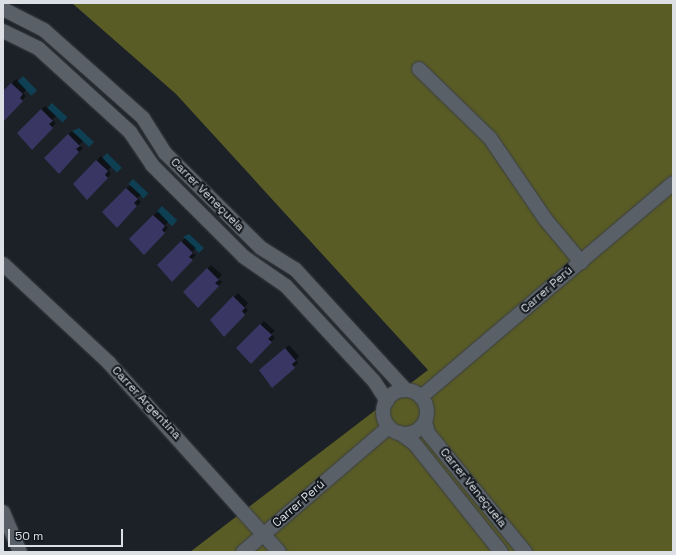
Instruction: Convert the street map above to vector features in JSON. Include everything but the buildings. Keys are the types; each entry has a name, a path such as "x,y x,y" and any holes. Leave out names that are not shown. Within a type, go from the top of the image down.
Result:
{"street":[{"name":"Carrer Veneçuela","path":"3,8 44,30 143,118 165,153 261,248 295,269 406,390"},
{"name":"Carrer Veneçuela","path":"3,31 38,48 130,132 152,165 244,257 286,286 374,381 386,401"},
{"path":"419,69 490,138 546,220 580,262"},
{"name":"Carrer Perú","path":"421,398 673,183"},
{"name":"Carrer Argentina","path":"3,264 109,363 279,552"},
{"path":"406,390 421,398 427,408 425,422 415,432 394,430 383,413 386,401 392,394 406,390"},
{"name":"Carrer Veneçuela","path":"425,422 428,433 525,552"},
{"name":"Carrer Veneçuela","path":"394,430 414,443 501,552"},
{"name":"Carrer Perú","path":"243,552 394,430"},
{"path":"3,512 20,552"}],"shaded area":[{"path":"72,3 673,3 673,552 190,552 428,370 176,94"}],"water":[{"path":"23,76 37,90 31,96 17,82"},
{"path":"52,103 67,117 63,122 47,108"},
{"path":"79,128 94,142 89,147 72,131"},
{"path":"107,153 122,168 117,173 102,158"},
{"path":"133,179 148,193 144,198 128,184"},
{"path":"162,206 177,220 172,226 157,212"},
{"path":"189,234 204,248 199,253 183,237"}]}
